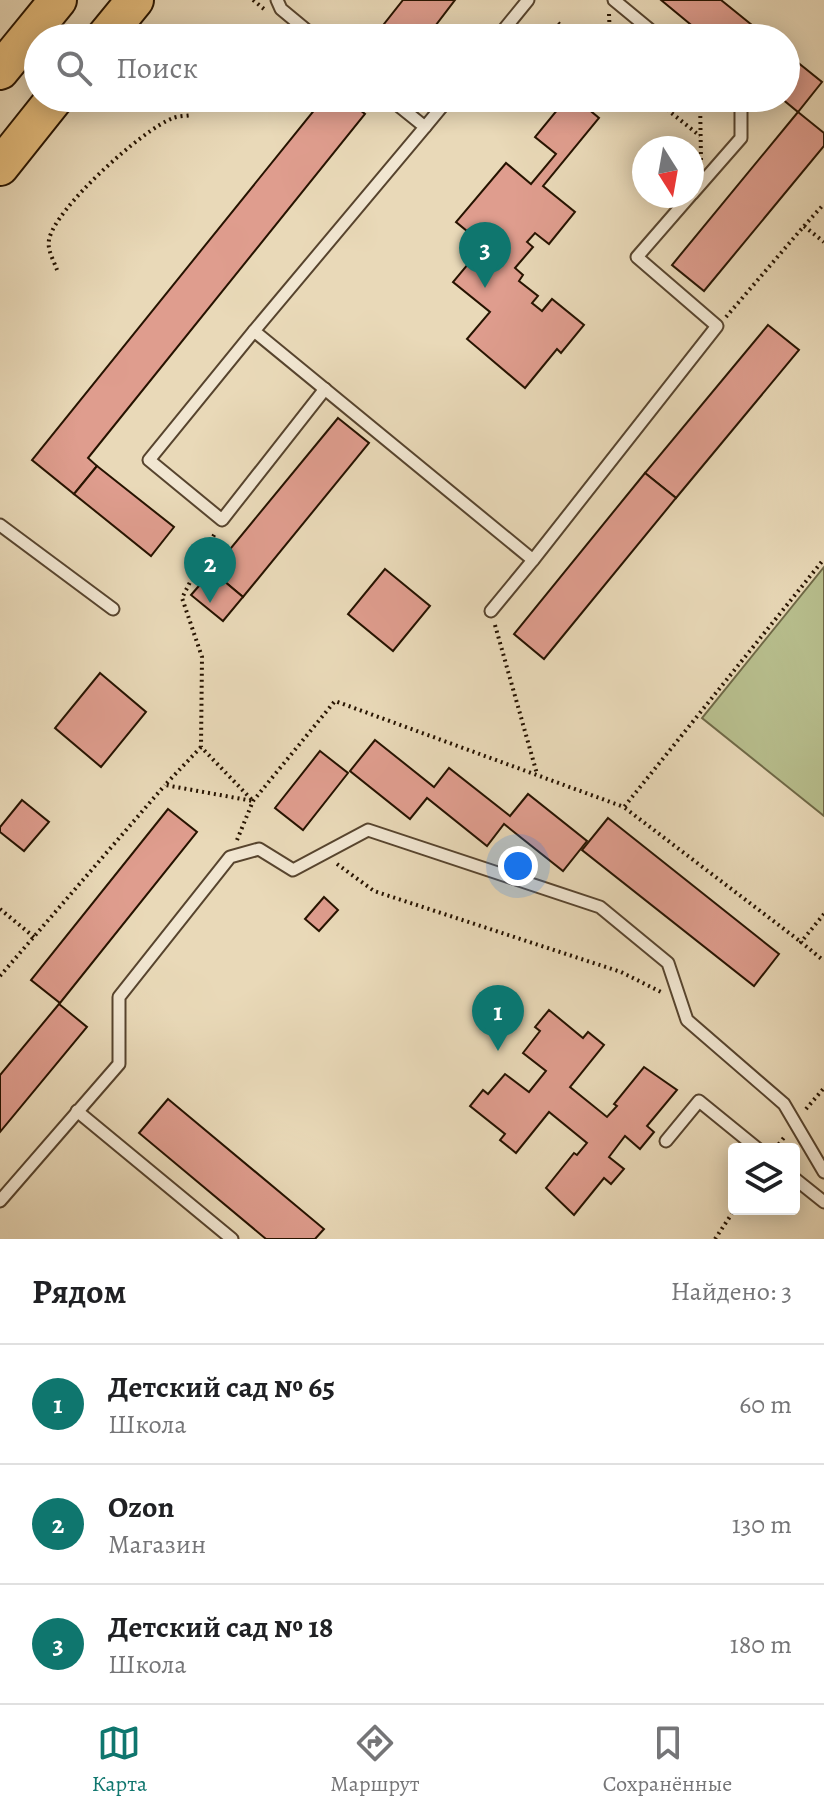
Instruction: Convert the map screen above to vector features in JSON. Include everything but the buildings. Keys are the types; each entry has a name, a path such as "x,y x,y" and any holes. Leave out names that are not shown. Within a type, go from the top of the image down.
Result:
{"main road":[{"path":"115,24 135,0"},
{"path":"35,24 48,6"},
{"path":"0,71 24,38"},
{"path":"0,167 44,112"}],"lane":[{"path":"277,0 281,9 299,24"},
{"path":"508,24 528,0"},
{"path":"614,0 643,24"},
{"path":"406,112 425,127"},
{"path":"325,389 222,520 149,460 437,112"},
{"path":"704,181 741,138 741,112"},
{"path":"491,611 717,326 637,257 680,208"},
{"path":"254,331 533,560"},
{"path":"0,525 113,609"},
{"path":"0,1201 119,1064 119,997 230,857 259,849 293,870 368,830 600,907 668,963 687,1020 784,1104 824,1172"},
{"path":"666,1141 699,1101 751,1143"},
{"path":"77,1111 232,1239"},
{"path":"800,1183 824,1202"}],"path":[{"path":"670,112 700,136"},
{"path":"700,112 700,136"},
{"path":"57,270 49,249 49,238 79,191 152,130 174,117 192,115"},
{"path":"717,326 824,204"},
{"path":"804,226 824,242"},
{"path":"0,976 201,747 202,657 182,598 222,520"},
{"path":"624,807 824,559"},
{"path":"491,611 537,775"},
{"path":"230,857 253,801 335,701 624,807 824,961"},
{"path":"201,747 253,801"},
{"path":"165,785 253,801"},
{"path":"325,855 374,891 621,972 681,1002"},
{"path":"0,909 34,937"},
{"path":"801,942 824,914"},
{"path":"715,1239 731,1215"}],"green space":[{"path":"824,567 824,816 702,718"}],"place":[{"name":"Детский сад № 18","path":"485,288"},
{"name":"Ozon","path":"210,603"},
{"name":"Детский сад № 65","path":"498,1051"}]}
